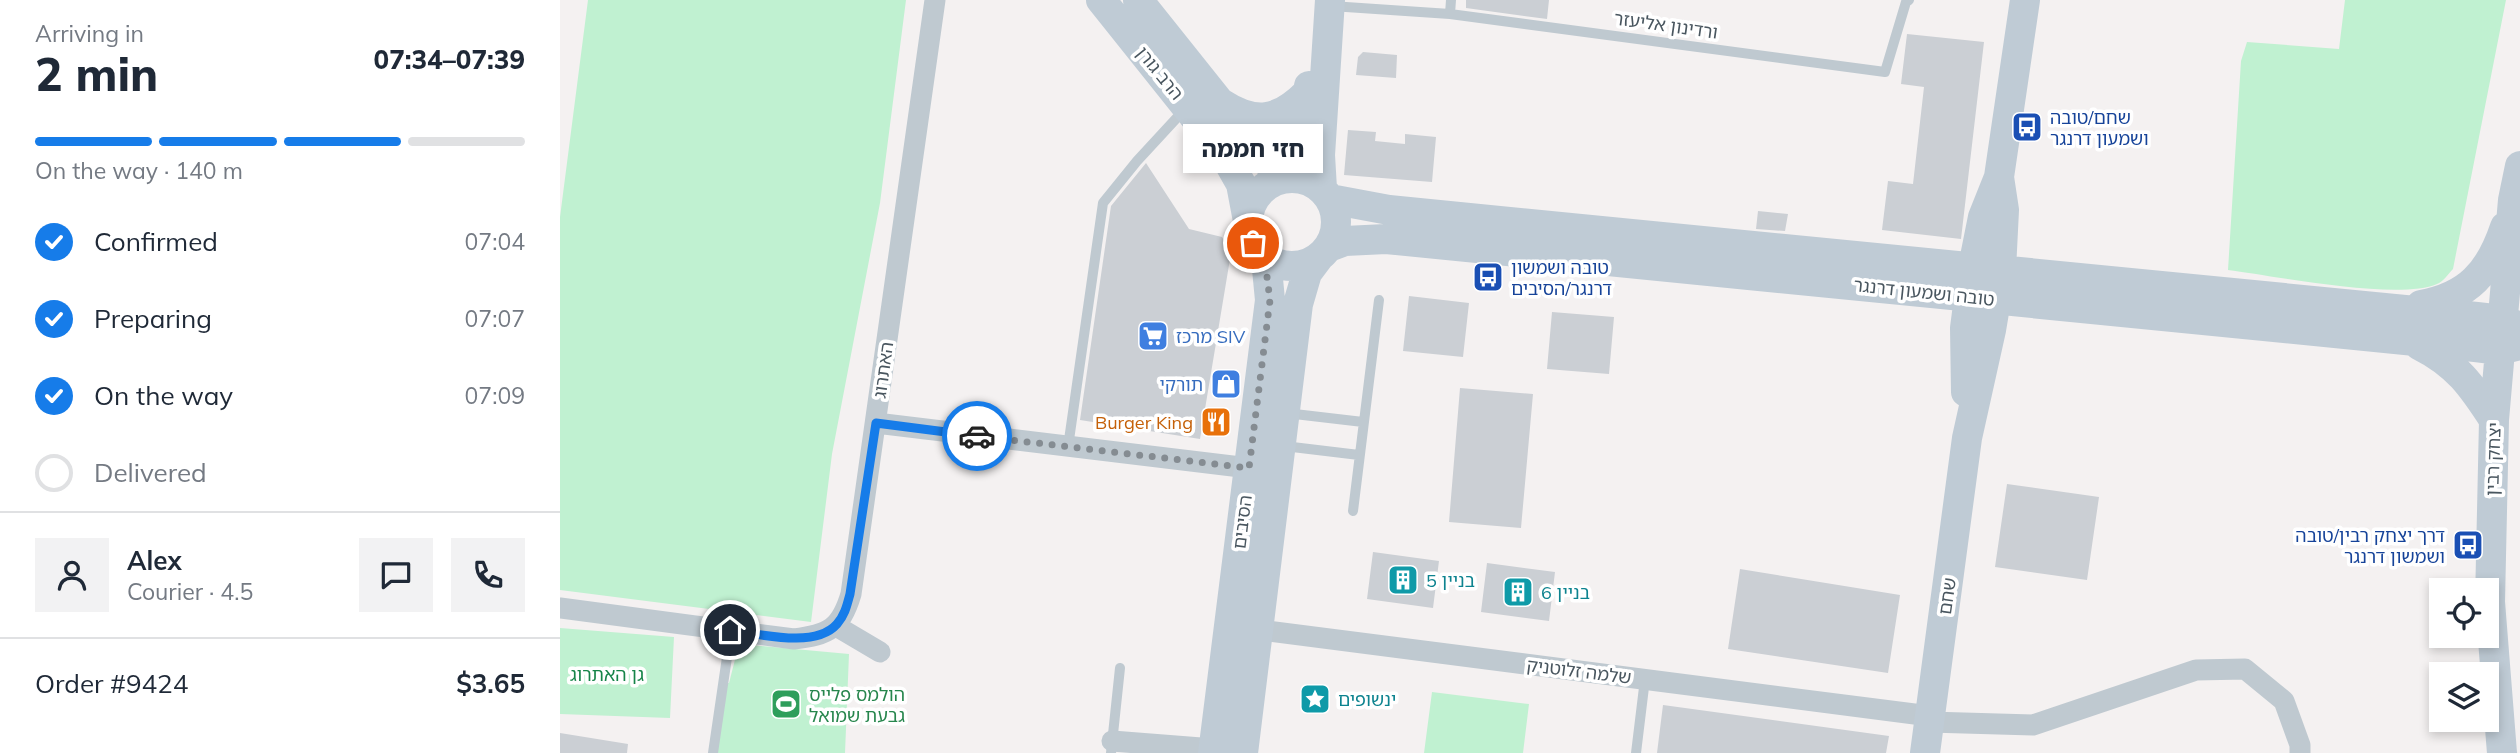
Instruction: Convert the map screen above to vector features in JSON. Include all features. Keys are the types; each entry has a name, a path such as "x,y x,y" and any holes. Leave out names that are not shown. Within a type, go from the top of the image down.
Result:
{"street":[{"name":"האתרוג","path":"836,626 845,612 850,594 935,0"},
{"name":"הרב גורן","path":"1101,0 1236,173 1245,195 1248,223"},
{"name":"הרב גורן","path":"1138,0 1218,101 1284,178"},
{"name":"שחם","path":"1985,283 1983,217 1999,177 2020,1"},
{"path":"1284,178 1297,149 1328,3"},
{"path":"1326,194 1312,182 1284,178 1267,186 1257,195 1250,209 1248,223 1253,243 1259,251 1270,260 1294,266 1307,263 1324,252 1335,235 1335,211 1326,194 1320,155 1328,3"},
{"path":"1218,101 1236,112 1258,118 1284,113 1307,93"},
{"name":"יצחק רבין","path":"2502,753 2490,602 2494,420 2510,347 2513,200 2520,166"},
{"name":"שחם","path":"1925,753 1967,438 1965,347 2004,210 1999,177"},
{"name":"טובה ושמעון דרנגר","path":"1326,194 1389,210 1985,283 2409,340 2510,347"},
{"path":"2393,309 2438,302 2455,297 2467,289 2493,255 2504,232 2513,200"},
{"path":"2004,210 2023,249 2039,264 2060,276"},
{"name":"טובה ושמעון דרנגר","path":"1324,252 1345,241 1386,239 1985,283 2060,276 2393,309 2511,324"},
{"name":"הסיבים","path":"1244,628 1249,468 1270,300 1266,269 1259,251"},
{"name":"הסיבים","path":"1223,752 1244,628 1281,445 1302,286 1307,273 1324,252"},
{"path":"2409,340 2443,359 2459,372 2494,420"},
{"path":"876,423 1249,468"},
{"path":"560,608 794,639 824,633 836,626 880,652"},
{"name":"שלמה זלוטניק","path":"1244,628 1645,679 1930,719 2033,725 2196,670 2245,669 2284,701 2300,745 2300,753"},
{"path":"1112,747 1223,752"}],"lane":[{"path":"1450,14 1451,0"},
{"name":"ורדינון אליעזר","path":"1328,3 1450,14 1885,72 1906,2 1909,0"},
{"path":"1068,447 1103,203 1137,161 1187,108"},
{"path":"1353,511 1379,300"},
{"path":"1285,413 1363,422"},
{"path":"1281,445 1359,455"},
{"path":"713,753 730,630"},
{"path":"1112,747 1120,668"},
{"path":"1636,753 1645,679"}],"green space":[{"path":"588,0 906,0 880,203 832,454 811,622 560,590 560,217"},
{"path":"2345,0 2506,0 2453,269 2437,284 2419,289 2366,289 2228,270 2241,61 2247,42 2339,49"},
{"name":"גן האתרוג","path":"560,628 674,637 670,718 560,714"},
{"name":"הולמס פלייס גבעת שמואל","path":"739,644 849,654 845,753 712,753 727,683"},
{"path":"1432,692 1529,704 1523,753 1424,753"}],"building":[{"path":"1466,0 1549,0 1547,19 1466,8"},
{"path":"1907,34 1984,42 1961,239 1882,230 1888,181 1913,184 1924,87 1901,84"},
{"path":"1363,52 1397,55 1396,78 1356,75 1358,57"},
{"path":"1348,130 1376,132 1375,141 1405,144 1405,134 1436,137 1432,182 1344,175"},
{"name":"מרכז SIV","path":"1146,163 1189,229 1222,237 1231,253 1200,439 1080,420 1111,206"},
{"path":"1758,211 1788,214 1785,231 1756,229"},
{"path":"1409,296 1469,303 1463,357 1403,351"},
{"path":"1552,312 1614,317 1609,374 1547,369"},
{"path":"1460,388 1533,394 1521,528 1449,522"},
{"path":"2007,484 2099,497 2087,580 1995,567"},
{"name":"בניין 5","path":"1373,552 1439,561 1433,608 1367,599"},
{"name":"בניין 6","path":"1487,563 1555,572 1549,621 1481,612"},
{"path":"1740,569 1900,595 1888,673 1728,649"},
{"path":"1663,705 1889,736 1886,753 1657,753"},
{"path":"560,733 628,744 627,753 560,753"}],"way so far":[{"path":"977,436 1249,468 1270,300 1266,269 1253,243"}],"place":[{"name":"שחם/טובה ושמעון דרנגר","path":"2027,127"},
{"name":"חזי חממה","path":"1253,243"},
{"name":"טובה ושמשון דרנגר/הסיבים","path":"1488,277"},
{"name":"מרכז SIV","path":"1153,336"},
{"name":"תורקי","path":"1226,384"},
{"name":"Burger King","path":"1216,422"},
{"name":"דרך יצחק רבין/טובה ושמשון דרנגר","path":"2468,545"},
{"name":"בניין 5","path":"1403,580"},
{"name":"בניין 6","path":"1518,592"},
{"name":"ינשופים","path":"1315,699"},
{"name":"הולמס פלייס גבעת שמואל","path":"786,704"}],"route":[{"path":"730,630 794,639 824,633 836,626 845,612 850,594 876,423 977,436"}]}
